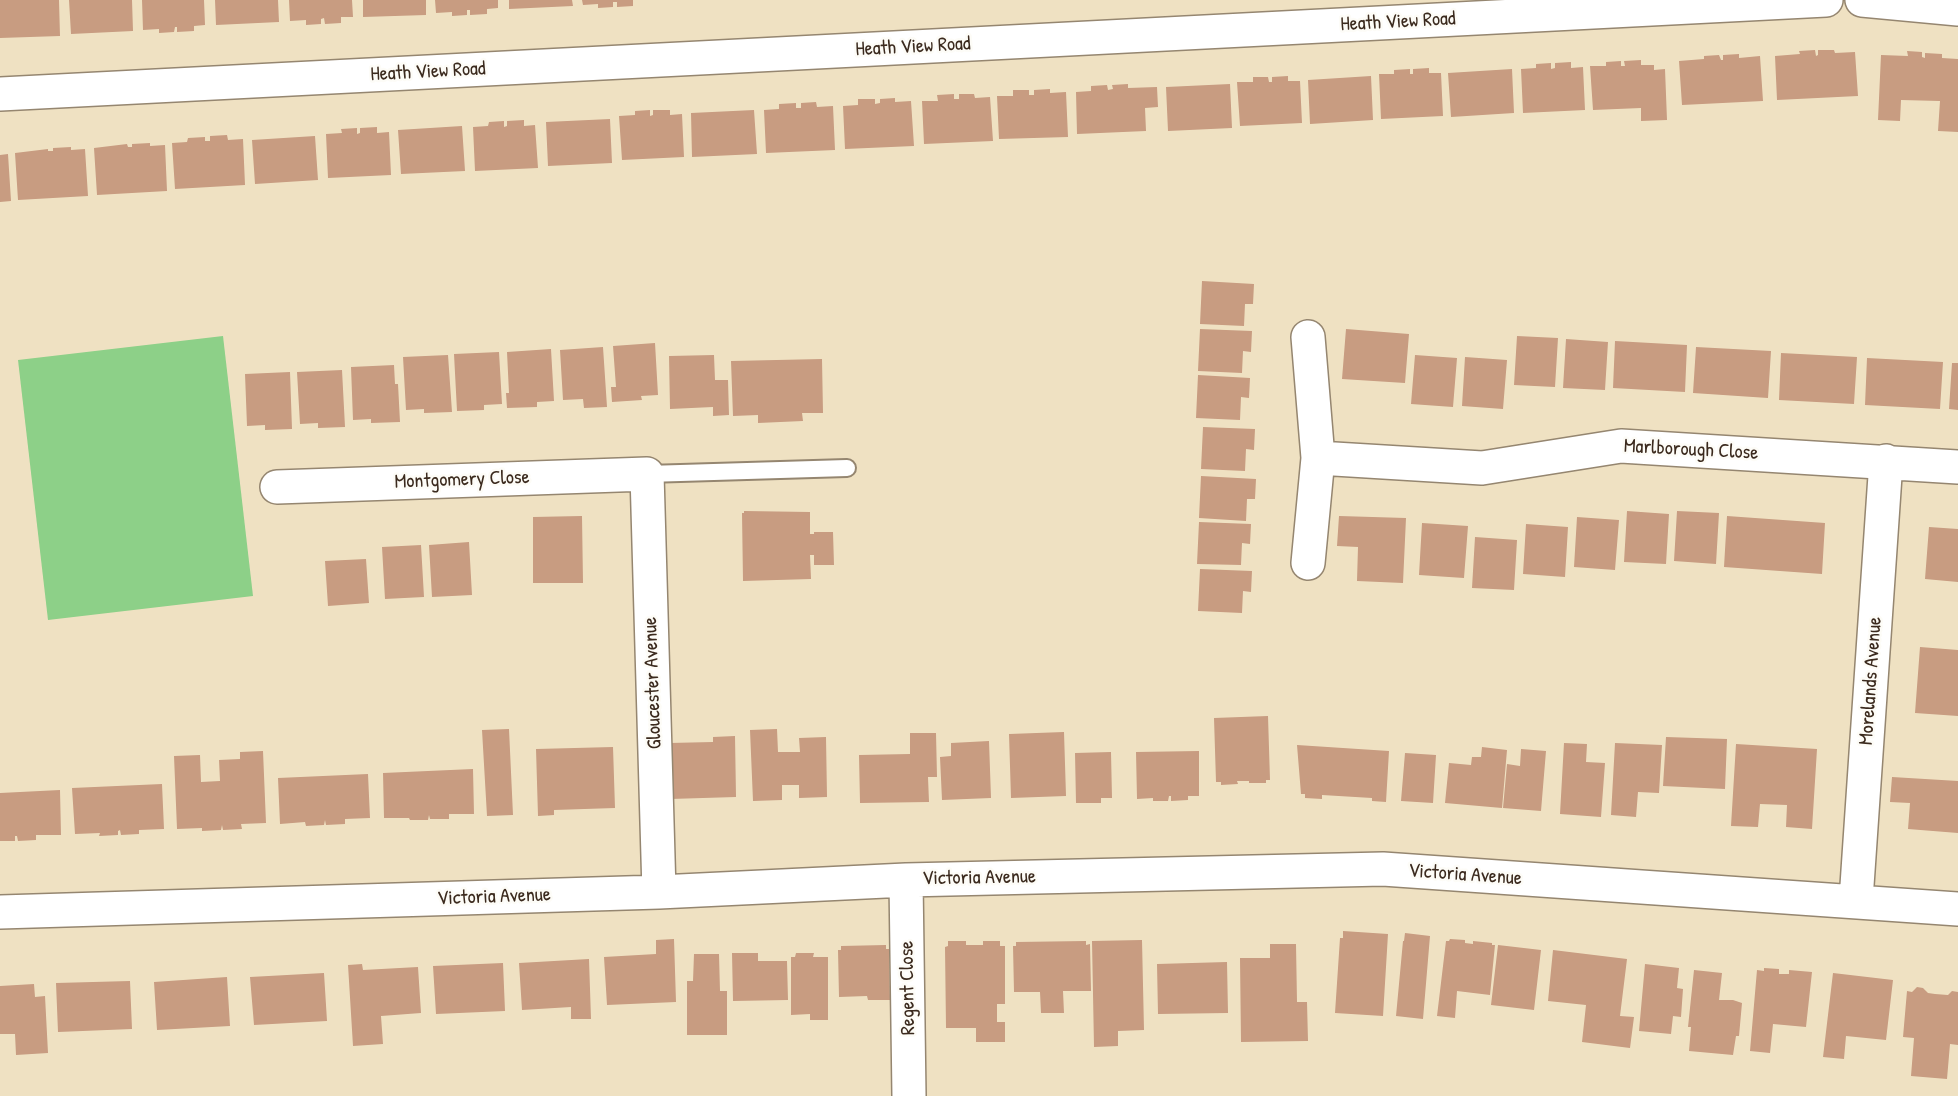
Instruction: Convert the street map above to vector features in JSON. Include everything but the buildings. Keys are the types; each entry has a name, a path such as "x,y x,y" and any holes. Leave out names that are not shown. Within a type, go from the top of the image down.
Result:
{"street":[{"name":"Heath View Road","path":"0,94 1826,0"},
{"path":"1862,0 1958,9"},
{"path":"1308,337 1318,458 1308,563"},
{"name":"Marlborough Close","path":"1318,458 1482,468 1621,446 1958,466"},
{"name":"Morelands Avenue","path":"1856,900 1886,461"},
{"name":"Montgomery Close","path":"277,487 647,474"},
{"name":"Gloucester Avenue","path":"647,474 659,892"},
{"name":"Victoria Avenue","path":"0,912 659,892 906,880 1383,869 1856,900 1958,909"},
{"name":"Regent Close","path":"906,880 909,1096"}],"lane":[{"path":"647,474 847,468"}],"green space":[{"path":"223,336 253,596 48,620 18,360"}]}
